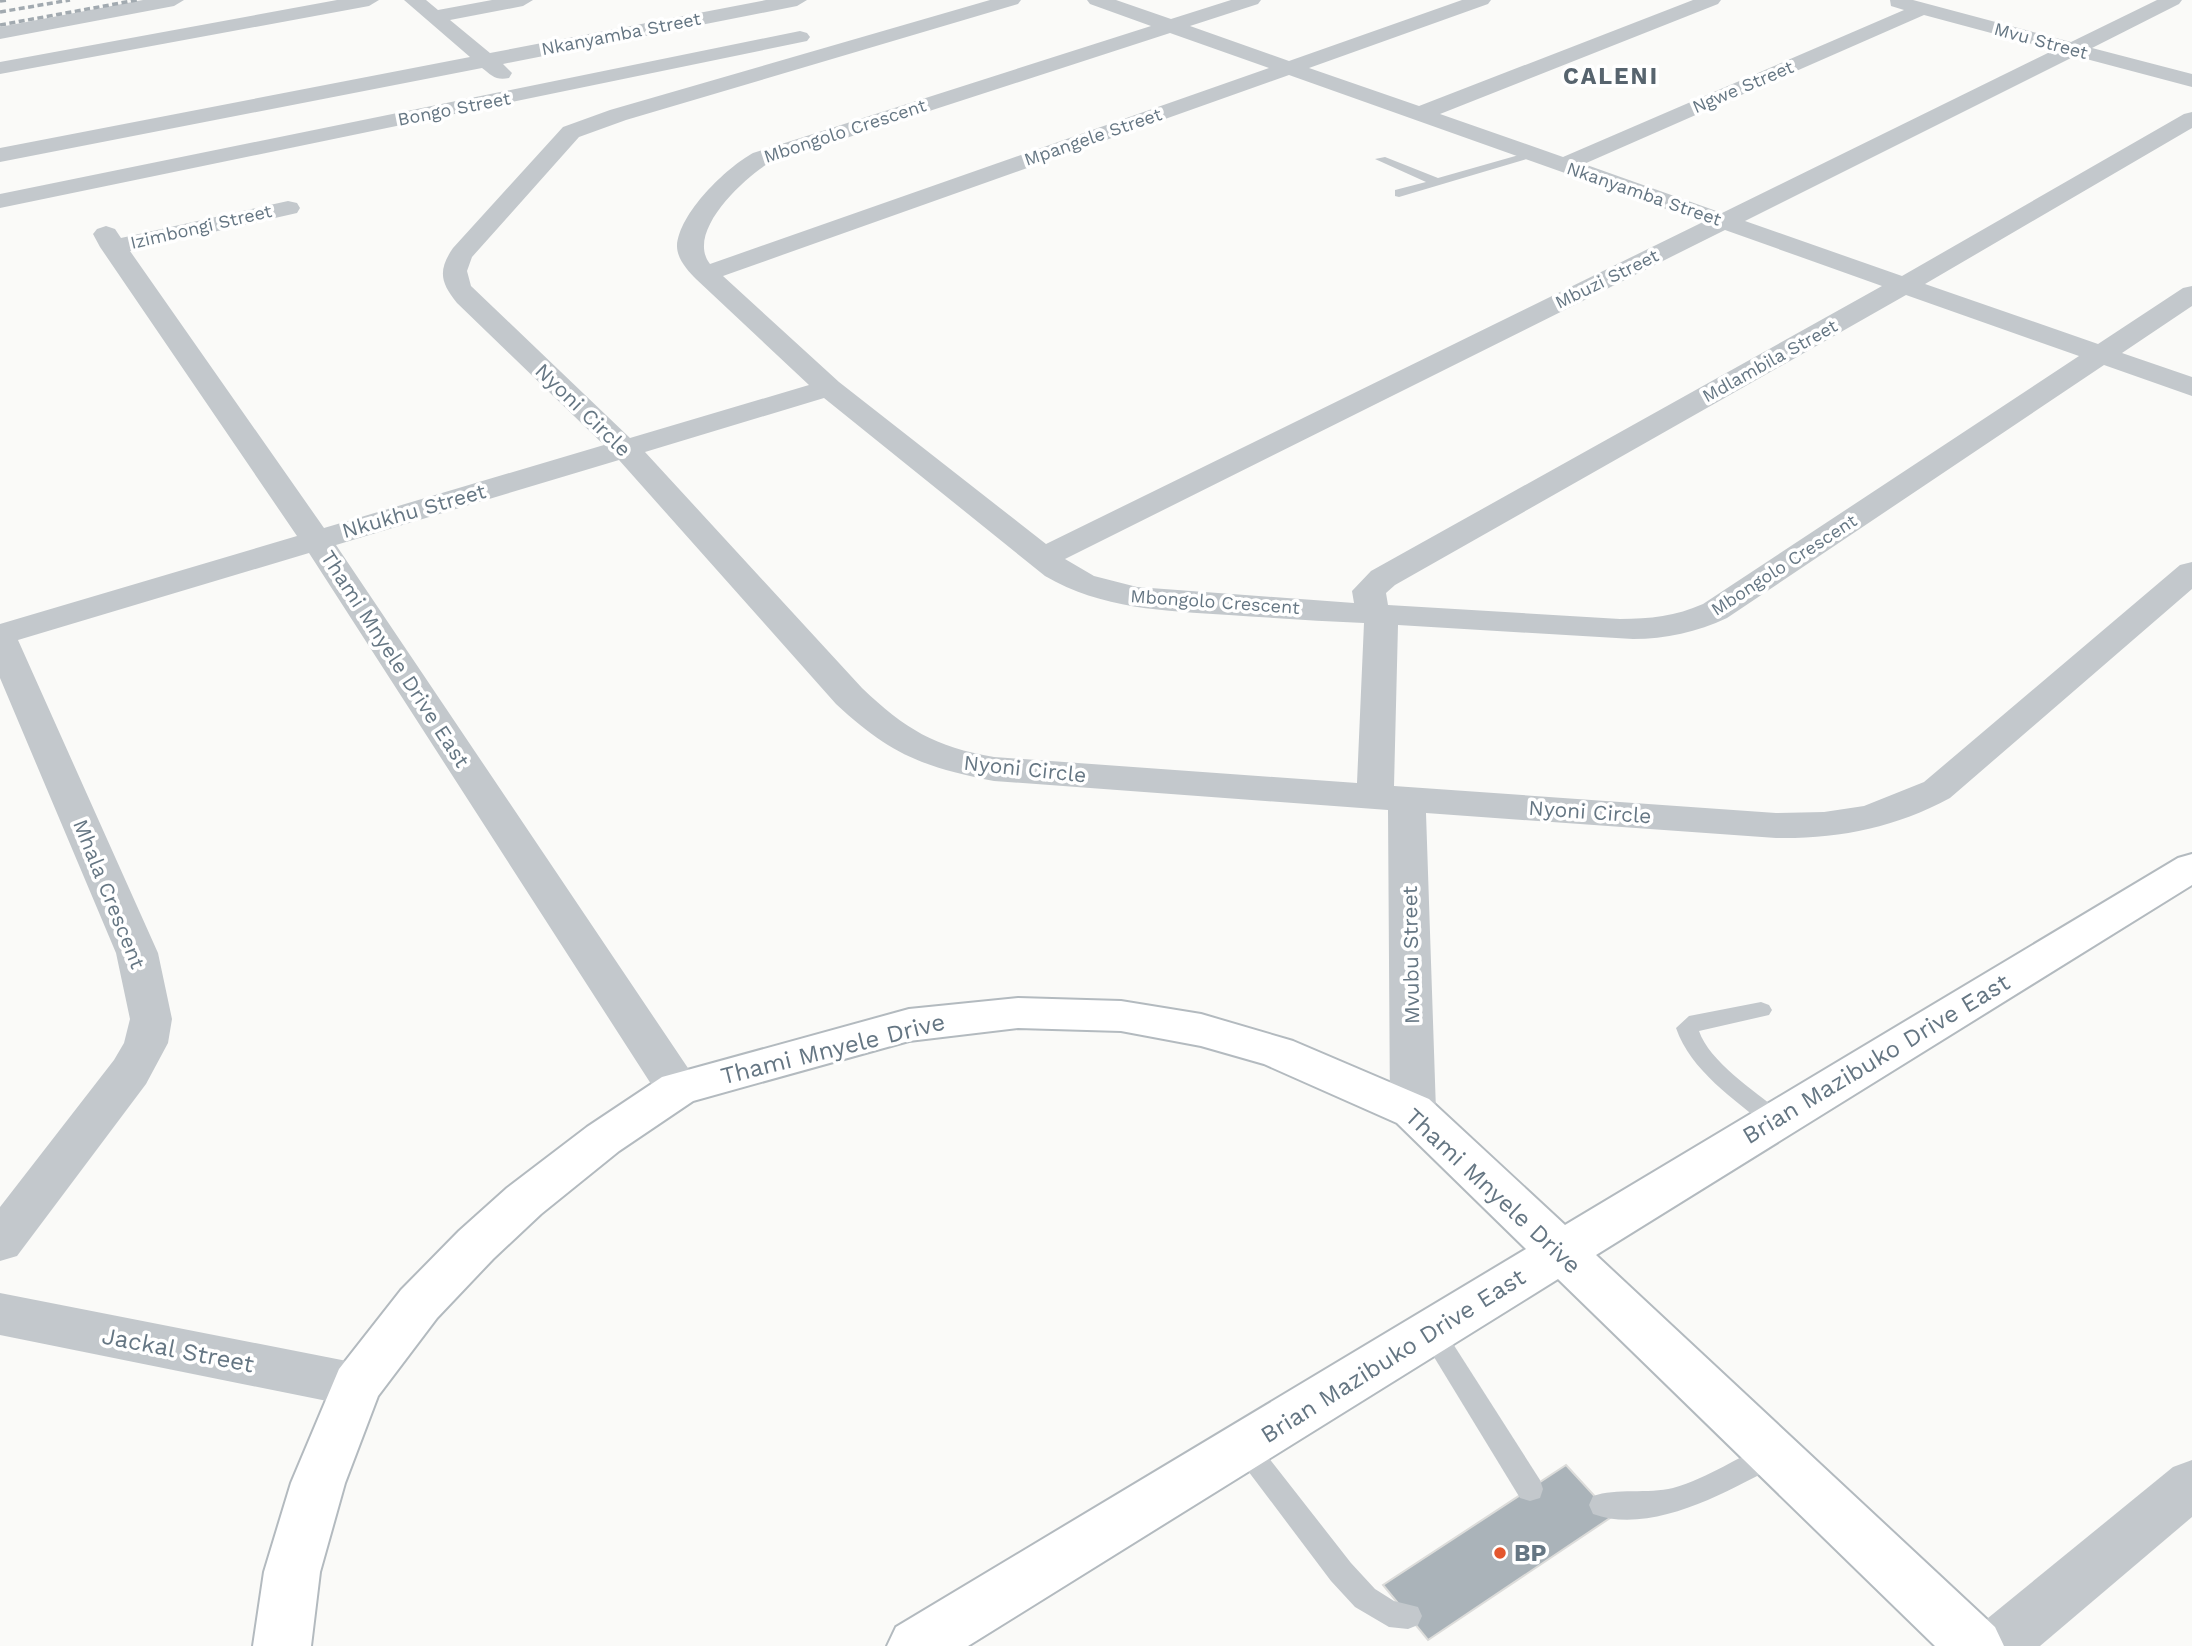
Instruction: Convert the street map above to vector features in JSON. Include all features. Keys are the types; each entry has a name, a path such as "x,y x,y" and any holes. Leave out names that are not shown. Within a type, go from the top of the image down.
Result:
{"street":[{"path":"0,33 174,0"},
{"path":"0,68 369,0"},
{"path":"414,0 558,122"},
{"path":"435,17 523,0"},
{"name":"Nkanyamba Street","path":"0,155 797,0"},
{"name":"Nyoni Circle","path":"1012,0 618,115 558,122 454,265 453,280 466,297 625,449 849,696 884,731 908,746 955,762 994,769 1797,827 1847,824 1872,818 1937,790 2192,572"},
{"name":"Nkanyamba Street","path":"1097,0 2192,387"},
{"name":"Mbongolo Crescent","path":"1251,0 752,162 736,174 692,236 693,259 705,274 829,388 1073,579 1110,593 1166,601 1301,609 1374,606 1620,629 1667,629 1688,624 1715,611 2192,294"},
{"name":"Mpangele Street","path":"705,274 1481,0"},
{"path":"1420,114 1711,0"},
{"name":"Mvu Street","path":"1889,0 2192,80"},
{"name":"Mbuzi Street","path":"1043,558 2172,0"},
{"name":"Ngwe Street","path":"1563,165 1922,9"},
{"name":"Bongo Street","path":"0,201 821,33 862,28 909,30"},
{"name":"Mdlambila Street","path":"1374,606 1394,572 1904,285 2192,119"},
{"name":"Izimbongi Street","path":"109,240 288,208"},
{"name":"Thami Mnyele Drive East","path":"109,240 316,540 678,1089"},
{"name":"Nkukhu Street","path":"0,636 829,388"},
{"name":"Mvubu Street","path":"1374,606 1392,798 1413,1111"},
{"name":"Mhala Crescent","path":"0,636 137,953 150,1019 146,1043 130,1072 0,1242"},
{"name":"Brian Mazibuko Drive East","path":"916,1646 2192,867"},
{"name":"Thami Mnyele Drive","path":"282,1646 292,1572 318,1483 357,1385 419,1304 524,1200 603,1139 678,1089 909,1025 1018,1013 1121,1016 1241,1040 1345,1079 1413,1111 1975,1646"},
{"name":"Jackal Street","path":"0,1314 357,1385"},
{"path":"1997,1646 2192,1484"}],"lane":[{"path":"1399,193 1533,154"},
{"path":"1381,159 1437,181"},
{"path":"1761,1010 1697,1021 1687,1028 1688,1036 1698,1052 1776,1121"},
{"path":"1433,1332 1530,1489"},
{"path":"1245,1447 1341,1572 1366,1598 1389,1614 1408,1616"},
{"path":"1603,1505 1636,1507 1674,1502 1712,1487 1772,1455"}],"building":[{"path":"1566,1465 1613,1516 1428,1640 1383,1585"}],"railway":[{"path":"0,1 9,0"},
{"path":"0,12 70,0"},
{"path":"0,25 137,0"}],"place":[{"name":"BP","path":"1500,1553"}],"district":[{"name":"CALENI","path":"1611,76"}]}
